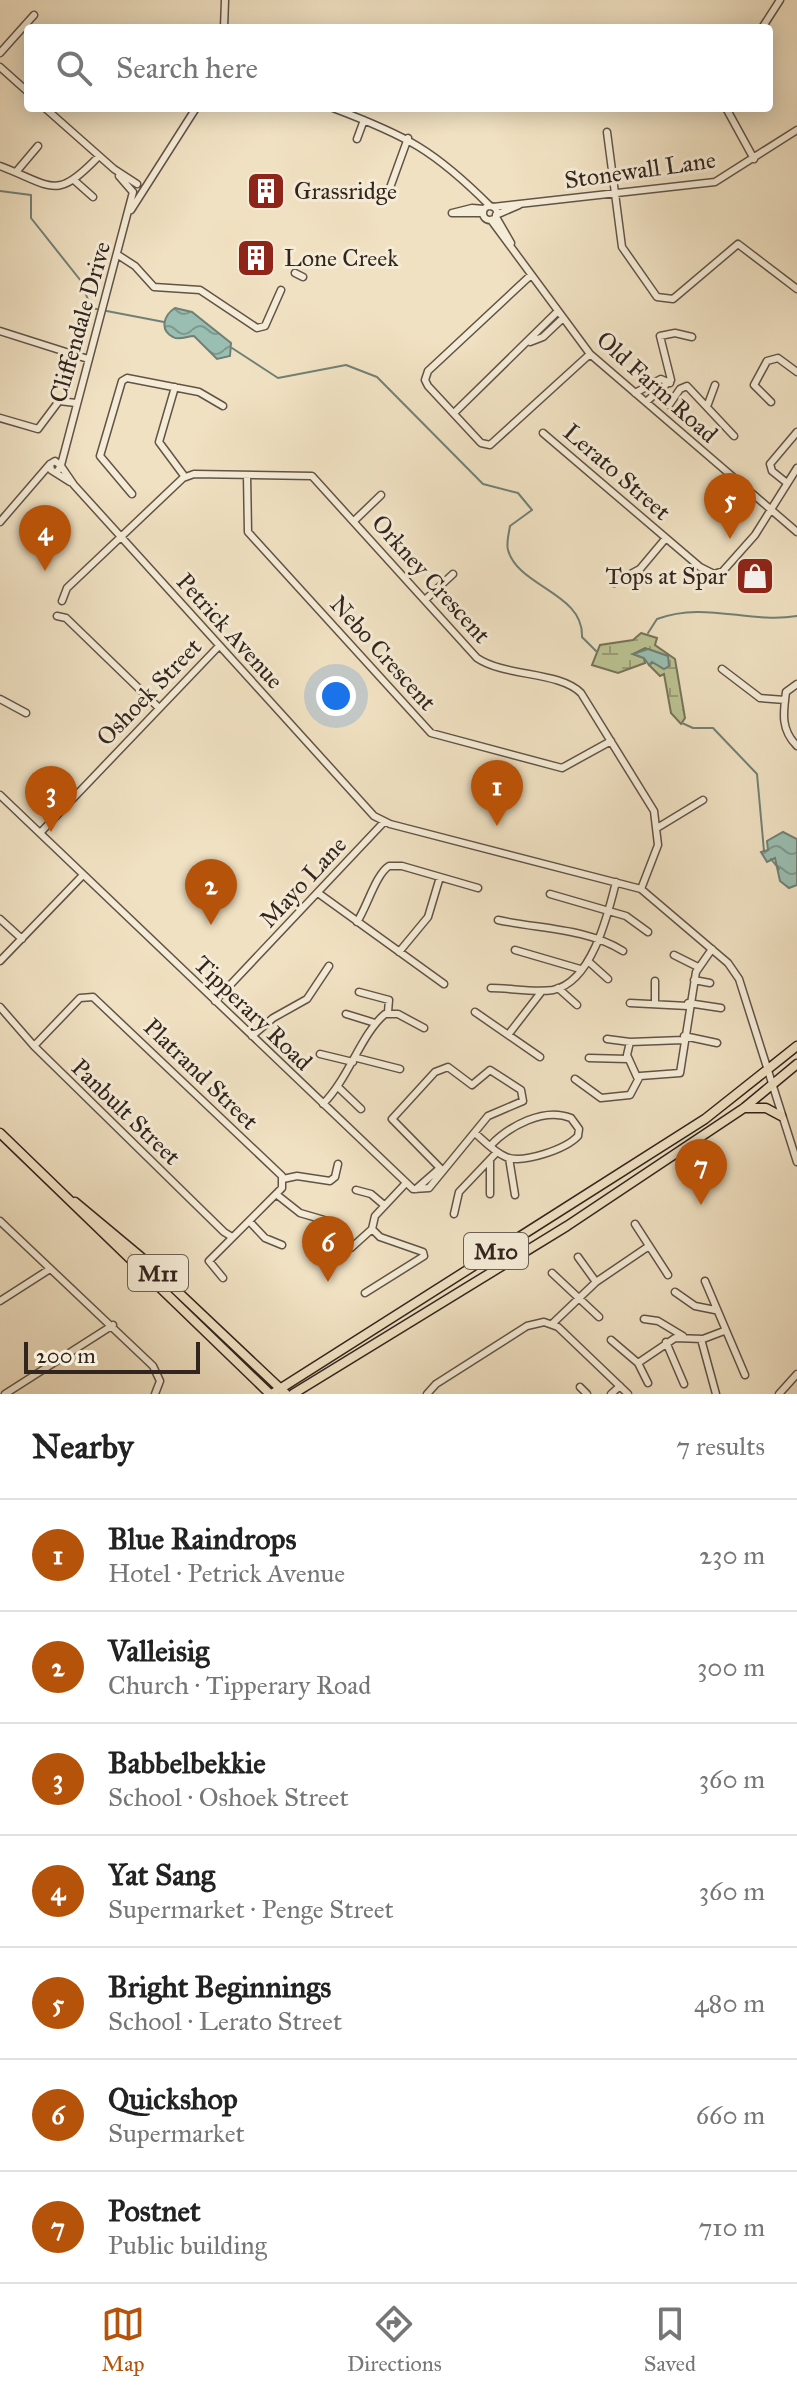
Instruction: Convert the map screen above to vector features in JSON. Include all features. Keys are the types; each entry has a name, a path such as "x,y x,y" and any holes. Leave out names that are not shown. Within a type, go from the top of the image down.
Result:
{"main road":[{"name":"M10","path":"271,1394 283,1391 650,1154 797,1046"},
{"name":"M10","path":"293,1394 567,1226 744,1108 797,1064"},
{"path":"744,1108 766,1108 781,1116"},
{"name":"M11","path":"0,1133 271,1394"},
{"name":"M11","path":"40,1174 141,1257 283,1391"},
{"path":"305,1394 313,1382"}],"street":[{"path":"224,24 225,0"},
{"path":"765,24 780,0"},
{"path":"26,24 34,15"},
{"path":"0,53 24,26"},
{"path":"0,67 24,88"},
{"path":"50,112 114,169 135,193"},
{"path":"135,193 151,175 193,112"},
{"path":"343,112 408,138 438,156 463,179 494,218"},
{"path":"728,112 754,159"},
{"path":"357,139 364,120"},
{"name":"Stonewall Lane","path":"487,209 715,182 797,130"},
{"path":"607,132 624,252 657,297 668,300 738,244 797,289"},
{"path":"387,196 408,138"},
{"path":"16,172 38,146"},
{"path":"0,166 53,187 75,181 99,156"},
{"path":"114,169 140,185"},
{"path":"75,181 93,197"},
{"path":"135,193 140,185"},
{"name":"Cliffendale Drive","path":"61,465 65,440 135,193"},
{"name":"Stonewall Lane","path":"494,218 522,203"},
{"path":"487,209 494,218"},
{"name":"Old Farm Road","path":"494,218 557,312 590,354 797,532"},
{"path":"118,255 135,266 154,287 200,290 253,326 266,324 281,290"},
{"path":"295,273 303,277"},
{"path":"531,275 426,375 428,386 483,444 493,444 590,354"},
{"path":"454,413 530,342 557,312"},
{"path":"530,342 543,337 562,319"},
{"path":"0,331 88,359"},
{"path":"670,383 670,370 659,345 660,336 675,333 692,337"},
{"path":"771,402 754,385 767,361 778,358 797,372"},
{"path":"132,494 100,456 120,383 127,378 204,393 223,406"},
{"path":"635,393 661,379 670,383"},
{"path":"646,402 670,383"},
{"path":"708,404 715,385"},
{"path":"669,405 685,386 708,404 734,436"},
{"path":"62,601 67,588 185,477 159,442 175,387"},
{"path":"0,418 38,429 59,401 76,403"},
{"path":"656,411 668,407 665,420"},
{"path":"787,483 772,471 770,464 797,432"},
{"name":"Lerato Street","path":"543,433 706,571 718,573 772,513"},
{"name":"Cliffendale Drive","path":"0,522 52,463 65,440"},
{"path":"52,463 61,465 56,473"},
{"path":"52,463 56,473"},
{"name":"Petrick Avenue","path":"61,465 74,485 219,646 362,803 384,822 641,889 712,949 736,973 797,1162"},
{"path":"772,513 797,468"},
{"name":"Cliffendale Drive","path":"36,483 56,473"},
{"name":"Petrick Avenue","path":"56,473 74,485"},
{"name":"Nebo Crescent","path":"247,475 248,532 431,733 562,768 611,741"},
{"name":"Orkney Crescent","path":"185,477 312,476 481,661 578,689 653,808 657,828"},
{"path":"354,521 381,495"},
{"path":"0,507 8,514"},
{"path":"614,583 640,569 666,538"},
{"path":"425,600 453,574"},
{"path":"57,616 66,618 159,708"},
{"name":"Oshoek Street","path":"40,833 219,646"},
{"path":"722,669 760,698 785,700"},
{"path":"797,684 788,690 784,727 797,746"},
{"path":"0,699 26,713"},
{"name":"Tipperary Road","path":"0,795 406,1183 414,1189 442,1168"},
{"path":"641,889 656,854 657,828 703,800"},
{"name":"Mayo Lane","path":"215,1001 384,822"},
{"path":"357,922 385,868 402,866 478,888"},
{"path":"0,961 83,875"},
{"path":"399,952 428,917 440,877"},
{"path":"491,988 558,988 588,961 609,911 616,882"},
{"path":"318,893 444,984"},
{"path":"550,894 626,916 648,932"},
{"path":"0,919 22,939"},
{"path":"498,920 537,924 598,940 623,951"},
{"path":"637,1077 680,1073 694,980 698,967 712,949"},
{"path":"515,950 580,969"},
{"path":"674,955 698,967"},
{"path":"588,961 608,979"},
{"path":"252,1036 273,1018 307,999 329,966"},
{"path":"694,980 710,983"},
{"path":"655,981 655,1004"},
{"path":"558,988 577,1005"},
{"path":"508,1035 542,990"},
{"path":"323,1104 338,1087 375,1023 388,1012 389,1000 359,992"},
{"name":"Platrand Street","path":"34,1046 80,998 93,997 283,1179"},
{"path":"630,1003 721,1008"},
{"name":"Panbult Street","path":"0,1007 34,1046 232,1237"},
{"path":"388,1012 424,1028"},
{"path":"475,1012 540,1057"},
{"path":"346,1014 375,1023"},
{"path":"607,1039 630,1042 683,1038 717,1043"},
{"path":"575,1079 601,1098 632,1094 637,1077 628,1059 630,1042"},
{"path":"320,1054 400,1069"},
{"path":"589,1058 628,1059"},
{"path":"450,1068 470,1085 490,1070 524,1095 522,1102 488,1116 475,1133 442,1168 392,1119 439,1069 450,1068"},
{"path":"338,1087 361,1109"},
{"path":"475,1133 490,1146 497,1152 509,1158 569,1144 578,1136 577,1125 571,1118 552,1114 506,1131 490,1146"},
{"path":"454,1214 459,1192 497,1152"},
{"path":"509,1158 515,1195"},
{"path":"490,1162 490,1194"},
{"path":"223,1278 208,1263 282,1188 283,1179 297,1176 330,1181 335,1177 338,1164"},
{"path":"365,1293 425,1255 380,1237 372,1229 372,1220 406,1183"},
{"path":"356,1190 368,1192 384,1205"},
{"path":"276,1194 306,1216 324,1220"},
{"path":"0,1221 156,1369 159,1386 155,1394"},
{"path":"250,1222 265,1238 282,1245"},
{"path":"635,1224 668,1275"},
{"path":"325,1252 351,1248 372,1229"},
{"path":"552,1324 596,1282 649,1246"},
{"path":"578,1257 596,1282"},
{"path":"0,1301 50,1269"},
{"path":"552,1273 599,1317"},
{"path":"705,1281 745,1375"},
{"path":"675,1292 695,1306 715,1310"},
{"path":"644,1319 658,1321 683,1336 701,1339 724,1331"},
{"path":"427,1394 436,1384 527,1326 544,1322 552,1324 628,1394"},
{"path":"5,1394 113,1325"},
{"path":"638,1363 666,1342 683,1336"},
{"path":"701,1339 716,1394"},
{"path":"611,1340 638,1363 648,1383"},
{"path":"666,1342 684,1384"},
{"path":"779,1394 797,1374"},
{"path":"611,1394 620,1386"},
{"path":"580,1387 587,1394"}],"green space":[{"path":"641,633 657,638 655,645 675,659 685,718 681,724 671,713 664,674 660,676 649,665 654,662 662,668 668,656 645,648 633,654 644,658 645,663 618,673 592,665 600,645 633,640"}],"water":[{"path":"175,308 192,312 231,343 230,356 217,359 194,336 178,339 169,334 165,322"},
{"path":"648,649 668,656 669,666 664,669 652,662 649,665 644,658 633,654"},
{"path":"783,832 797,839 797,885 789,888 780,881 775,858 767,862 761,852 768,850 767,841"}],"waterway":[{"path":"0,191 31,195 31,218 81,281 91,308 164,322"},
{"path":"232,348 278,378 346,365 377,377 483,484 518,493 532,510 510,526 507,547 514,563 573,610 580,622 582,637 597,652"},
{"path":"648,633 657,619 692,612 779,618 797,616"},
{"path":"682,723 693,728 713,728 757,774 764,851"},
{"path":"771,859 779,869"}],"place":[{"name":"Grassridge","path":"266,191"},
{"name":"Lone Creek","path":"256,258"},
{"name":"Bright Beginnings","path":"730,539"},
{"name":"Yat Sang","path":"45,571"},
{"name":"Tops at Spar","path":"755,576"},
{"name":"Blue Raindrops","path":"497,826"},
{"name":"Babbelbekkie","path":"51,832"},
{"name":"Valleisig","path":"211,925"},
{"name":"Postnet","path":"701,1205"},
{"name":"Quickshop","path":"328,1282"}]}
